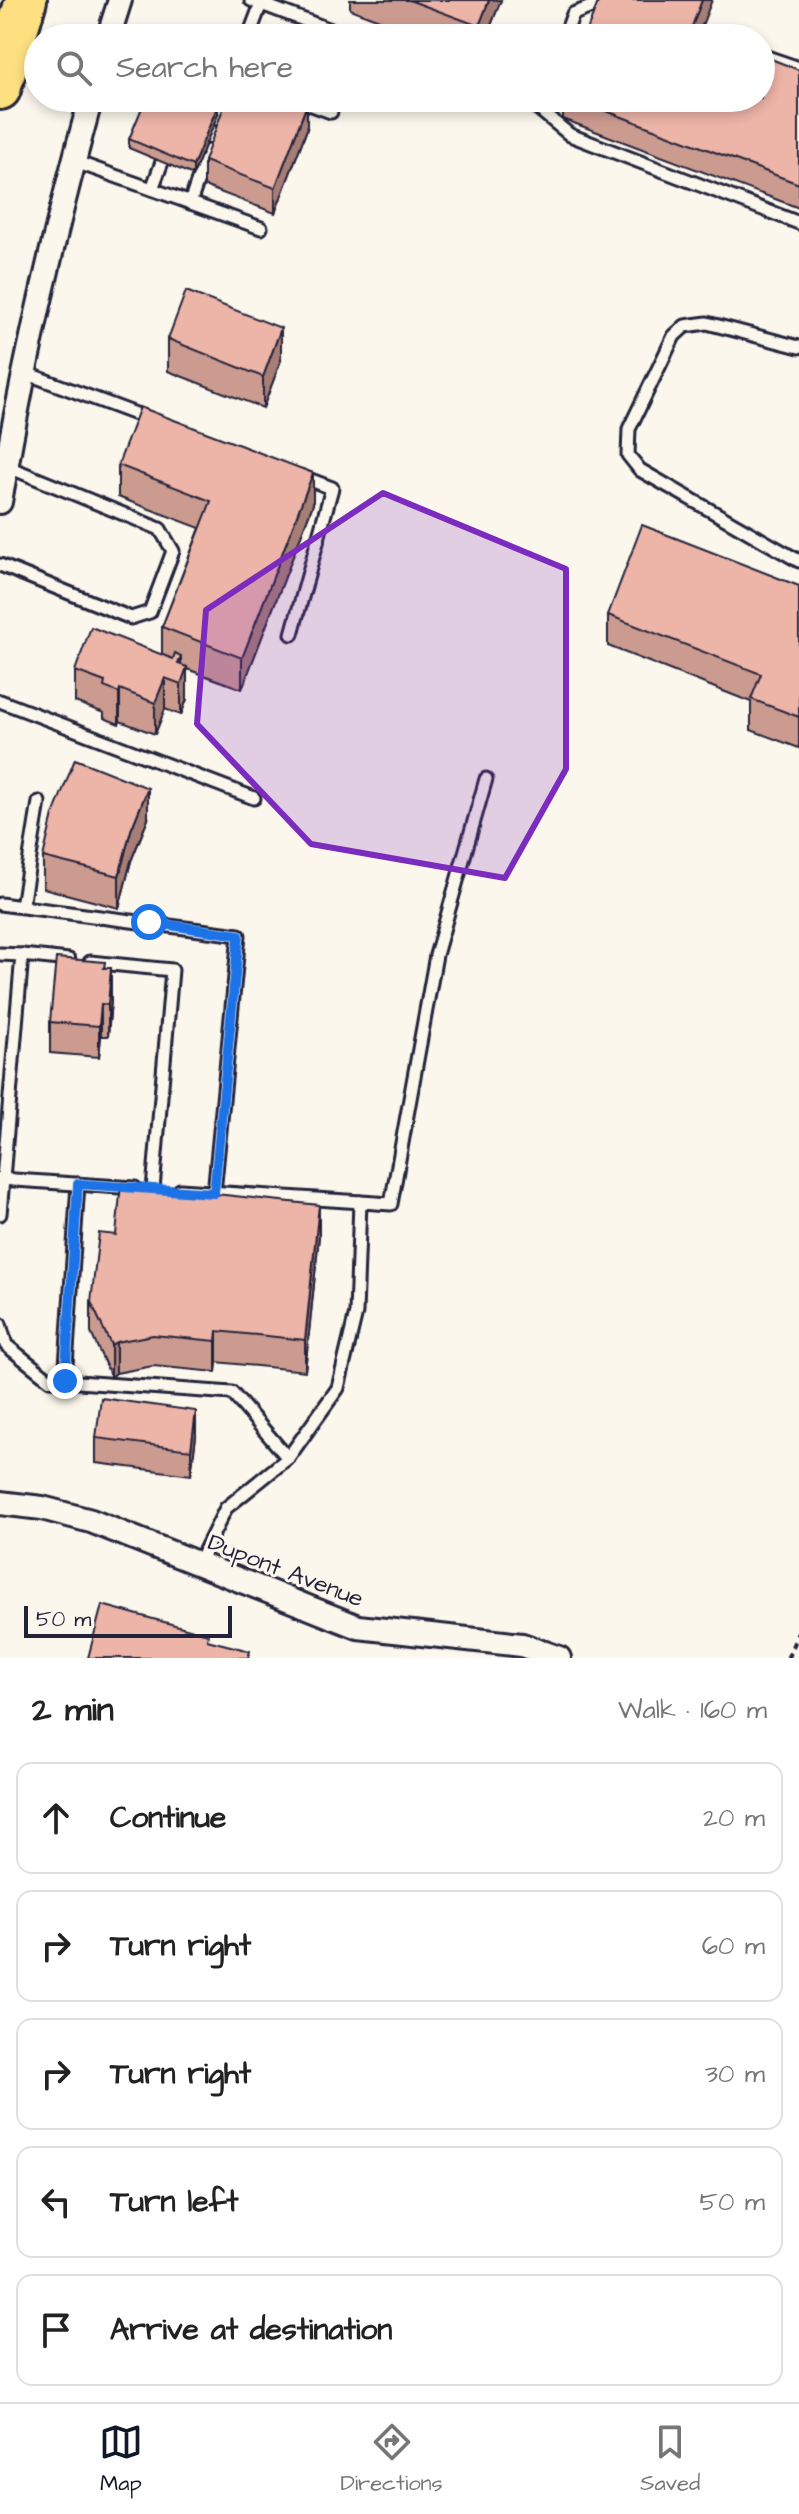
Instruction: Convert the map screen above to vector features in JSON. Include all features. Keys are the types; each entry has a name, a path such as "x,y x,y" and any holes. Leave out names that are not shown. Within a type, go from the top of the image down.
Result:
{"highway":[{"path":"0,89 26,0"}],"street":[{"path":"112,24 120,0"},
{"path":"0,502 23,372 87,112"},
{"name":"Dupont Avenue","path":"0,1503 42,1508 91,1521 358,1627 522,1645 559,1658"}],"lane":[{"path":"569,24 573,14 607,1"},
{"path":"253,24 256,2 315,24"},
{"path":"775,60 799,68"},
{"path":"217,128 222,112"},
{"path":"548,112 570,135 799,223"},
{"path":"190,203 211,143"},
{"path":"73,161 261,228"},
{"path":"152,189 162,162"},
{"path":"799,347 707,323 685,326 674,336 629,429 628,455 640,470 799,561"},
{"path":"23,372 155,422"},
{"path":"0,565 131,618 150,612 173,551 160,529 6,466"},
{"path":"288,472 332,488 292,634"},
{"path":"0,701 254,798"},
{"path":"1,1179 391,1204 436,955 486,779"},
{"path":"22,906 39,802"},
{"path":"0,904 239,935 214,1193"},
{"path":"0,954 172,970 153,1189"},
{"path":"0,1214 22,955"},
{"path":"65,1381 78,1184"},
{"path":"198,1564 226,1508 288,1458 338,1388 356,1313 360,1202"},
{"path":"0,1324 6,1345 50,1380 232,1393 288,1458"}],"path":[{"path":"788,1658 799,1631"}],"highlighted area":[{"path":"383,493 566,569 566,769 505,878 311,844 197,724 206,610"}],"building":[{"path":"409,0 489,0 480,24"},
{"path":"599,0 702,0 693,24 590,24"},
{"path":"775,61 799,70 799,184 609,112 775,112"},
{"path":"140,112 215,112 193,166 129,139"},
{"path":"222,112 304,112 275,188 204,161"},
{"path":"186,291 281,328 263,377 168,339"},
{"path":"140,407 313,473 242,658 162,627 211,501 118,465"},
{"path":"642,525 799,586 799,717 751,699 761,674 608,615"},
{"path":"91,627 173,659 175,653 181,656 178,664 187,667 181,684 165,678 155,703 120,689 119,693 104,687 105,682 75,671"},
{"path":"75,759 148,788 131,830 119,876 43,857 53,815"},
{"path":"56,958 105,962 104,968 111,968 108,1005 101,1004 99,1026 50,1022"},
{"path":"121,1184 319,1205 305,1340 217,1331 216,1341 153,1335 111,1345 91,1302 99,1233 116,1235"},
{"path":"101,1398 196,1411 191,1450 96,1438"},
{"path":"102,1605 208,1634 207,1640 250,1651 248,1658 88,1658"}],"route":[{"path":"65,1381 78,1184 214,1193 239,935 149,922"}]}
